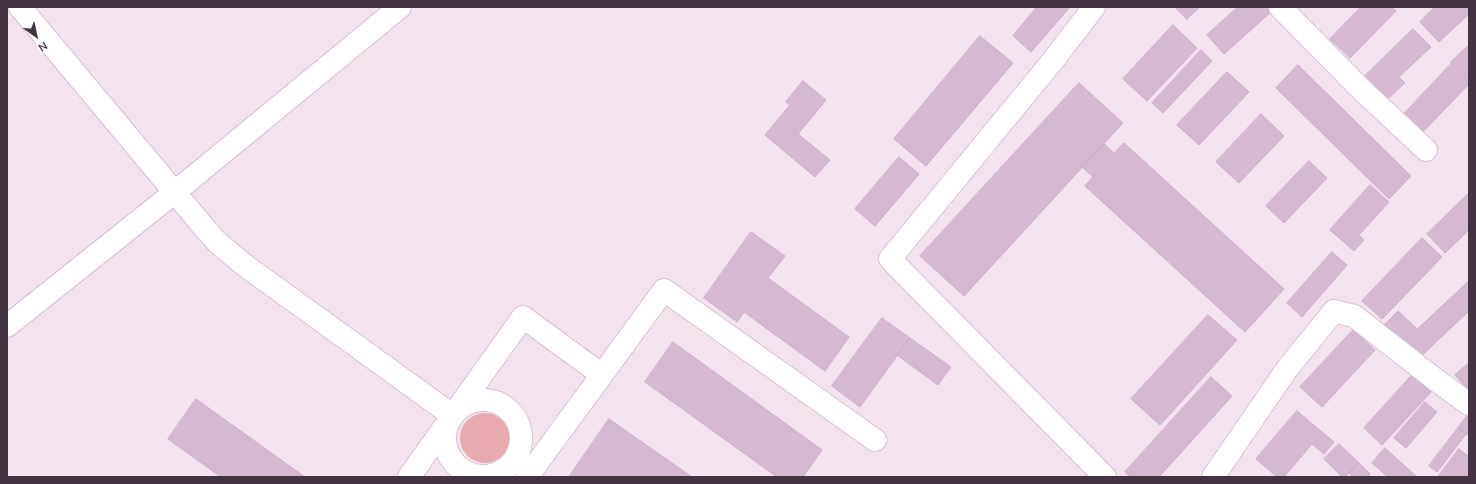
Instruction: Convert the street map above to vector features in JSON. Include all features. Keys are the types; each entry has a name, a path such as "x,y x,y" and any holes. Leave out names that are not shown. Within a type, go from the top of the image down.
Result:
{"street":[{"path":"20,7 202,226 217,242 243,264 452,415"},
{"path":"7,326 175,192 400,7"},
{"path":"1094,7 1055,58 890,259 1105,477"},
{"path":"1280,7 1362,90 1426,150"},
{"path":"526,468 520,425 511,411 497,402 480,399 464,404 452,415 445,432 446,449 455,464 470,474 488,476 504,470 526,468 602,375 664,290 875,440"},
{"path":"1213,477 1287,369 1334,311 1354,316 1469,404"},
{"path":"409,477 523,317 602,375"}],"shaded area":[{"path":"480,413 490,413 503,420 510,433 510,443 503,456 490,463 480,463 471,459 464,452 460,443 460,433 464,424 471,417"}],"building":[{"path":"1037,7 1070,7 1031,52 1013,36"},
{"path":"1175,7 1200,7 1187,19"},
{"path":"1238,7 1267,7 1271,12 1224,54 1207,35"},
{"path":"1361,7 1391,7 1396,11 1350,58 1330,39"},
{"path":"1435,7 1469,7 1469,14 1439,42 1420,22"},
{"path":"1173,25 1197,48 1147,101 1123,79"},
{"path":"1413,29 1431,47 1399,77 1405,83 1384,102 1362,79"},
{"path":"980,36 1013,63 926,166 894,139"},
{"path":"1469,45 1469,80 1451,62"},
{"path":"1201,50 1212,61 1163,113 1152,103"},
{"path":"1452,63 1469,80 1469,84 1420,135 1402,116"},
{"path":"1298,65 1411,176 1389,199 1276,88"},
{"path":"1227,72 1249,92 1199,145 1177,125"},
{"path":"803,81 826,100 798,134 830,160 815,177 765,135 790,105 786,102"},
{"path":"1079,83 1123,123 964,296 920,256"},
{"path":"1261,114 1284,136 1239,183 1216,162"},
{"path":"1124,143 1284,289 1245,332 1085,186"},
{"path":"1104,144 1114,153 1093,177 1082,167"},
{"path":"899,157 919,174 875,226 855,209"},
{"path":"1309,161 1327,178 1284,223 1266,206"},
{"path":"1370,185 1389,202 1359,235 1364,240 1354,251 1330,230"},
{"path":"1469,193 1469,230 1445,253 1427,234"},
{"path":"751,232 785,256 768,278 849,337 825,371 744,312 737,322 704,298"},
{"path":"1422,238 1442,257 1382,319 1362,301"},
{"path":"1332,252 1347,265 1302,317 1287,303"},
{"path":"1469,281 1469,311 1419,358 1384,325 1398,311 1417,329"},
{"path":"1208,315 1237,340 1160,425 1131,399"},
{"path":"882,318 910,338 860,407 832,386"},
{"path":"1353,330 1375,350 1322,407 1300,387"},
{"path":"910,338 951,367 938,385 897,355"},
{"path":"673,342 822,450 803,477 777,477 645,382"},
{"path":"1469,363 1469,391 1455,375"},
{"path":"1413,374 1432,391 1382,445 1364,428"},
{"path":"1211,377 1232,396 1159,477 1130,477 1125,472"},
{"path":"196,399 305,477 221,477 168,439"},
{"path":"1425,402 1437,412 1406,448 1394,438"},
{"path":"1297,411 1334,442 1324,454 1312,444 1284,477 1277,477 1256,459"},
{"path":"1469,413 1469,436 1458,428"},
{"path":"609,419 692,477 569,477"},
{"path":"1458,428 1466,434 1437,472 1429,466"},
{"path":"1339,444 1359,463 1345,477 1342,477 1324,459"},
{"path":"1385,448 1417,477 1388,477 1372,463"},
{"path":"1459,449 1469,457 1469,477 1438,477"},
{"path":"1359,463 1370,474 1367,477 1353,477 1349,473"}]}
